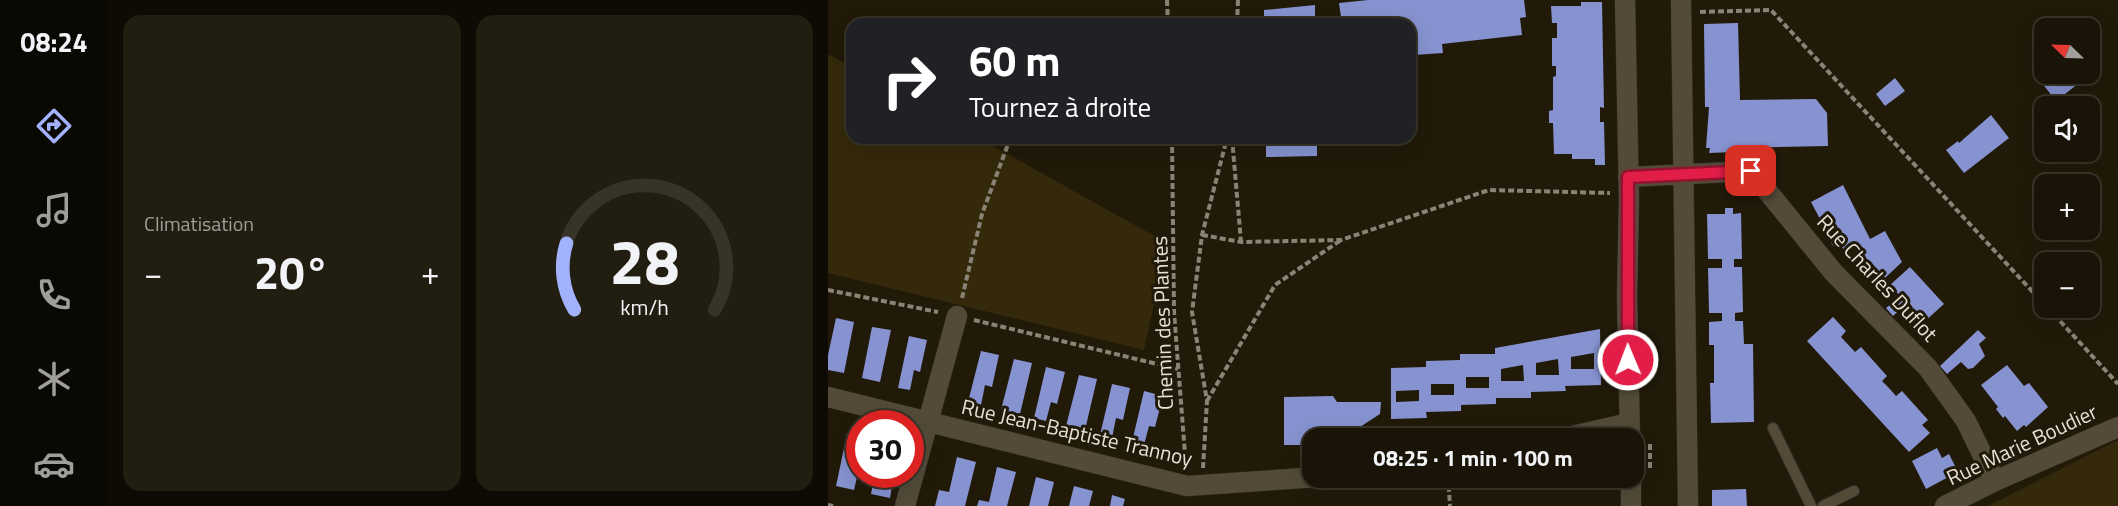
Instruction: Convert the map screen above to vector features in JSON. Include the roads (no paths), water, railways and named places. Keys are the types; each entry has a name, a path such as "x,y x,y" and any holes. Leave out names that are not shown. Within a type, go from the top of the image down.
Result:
{"street":[{"path":"1625,0 1629,184 1627,297 1630,428"},
{"path":"1681,0 1688,506"},
{"name":"Rue Charles Duflot","path":"1683,173 1751,171 1834,273 1928,369 1966,421 1995,480"},
{"path":"1629,184 1683,173"},
{"path":"905,506 957,316"},
{"name":"Rue Jean-Baptiste Trannoy","path":"828,398 1194,485 1302,478"},
{"name":"Rue Marie Boudier","path":"1945,506 1995,480 2118,427"},
{"path":"1631,488 1631,506"}],"lane":[{"path":"1773,428 1811,506"},
{"path":"1823,506 1854,491"}]}
